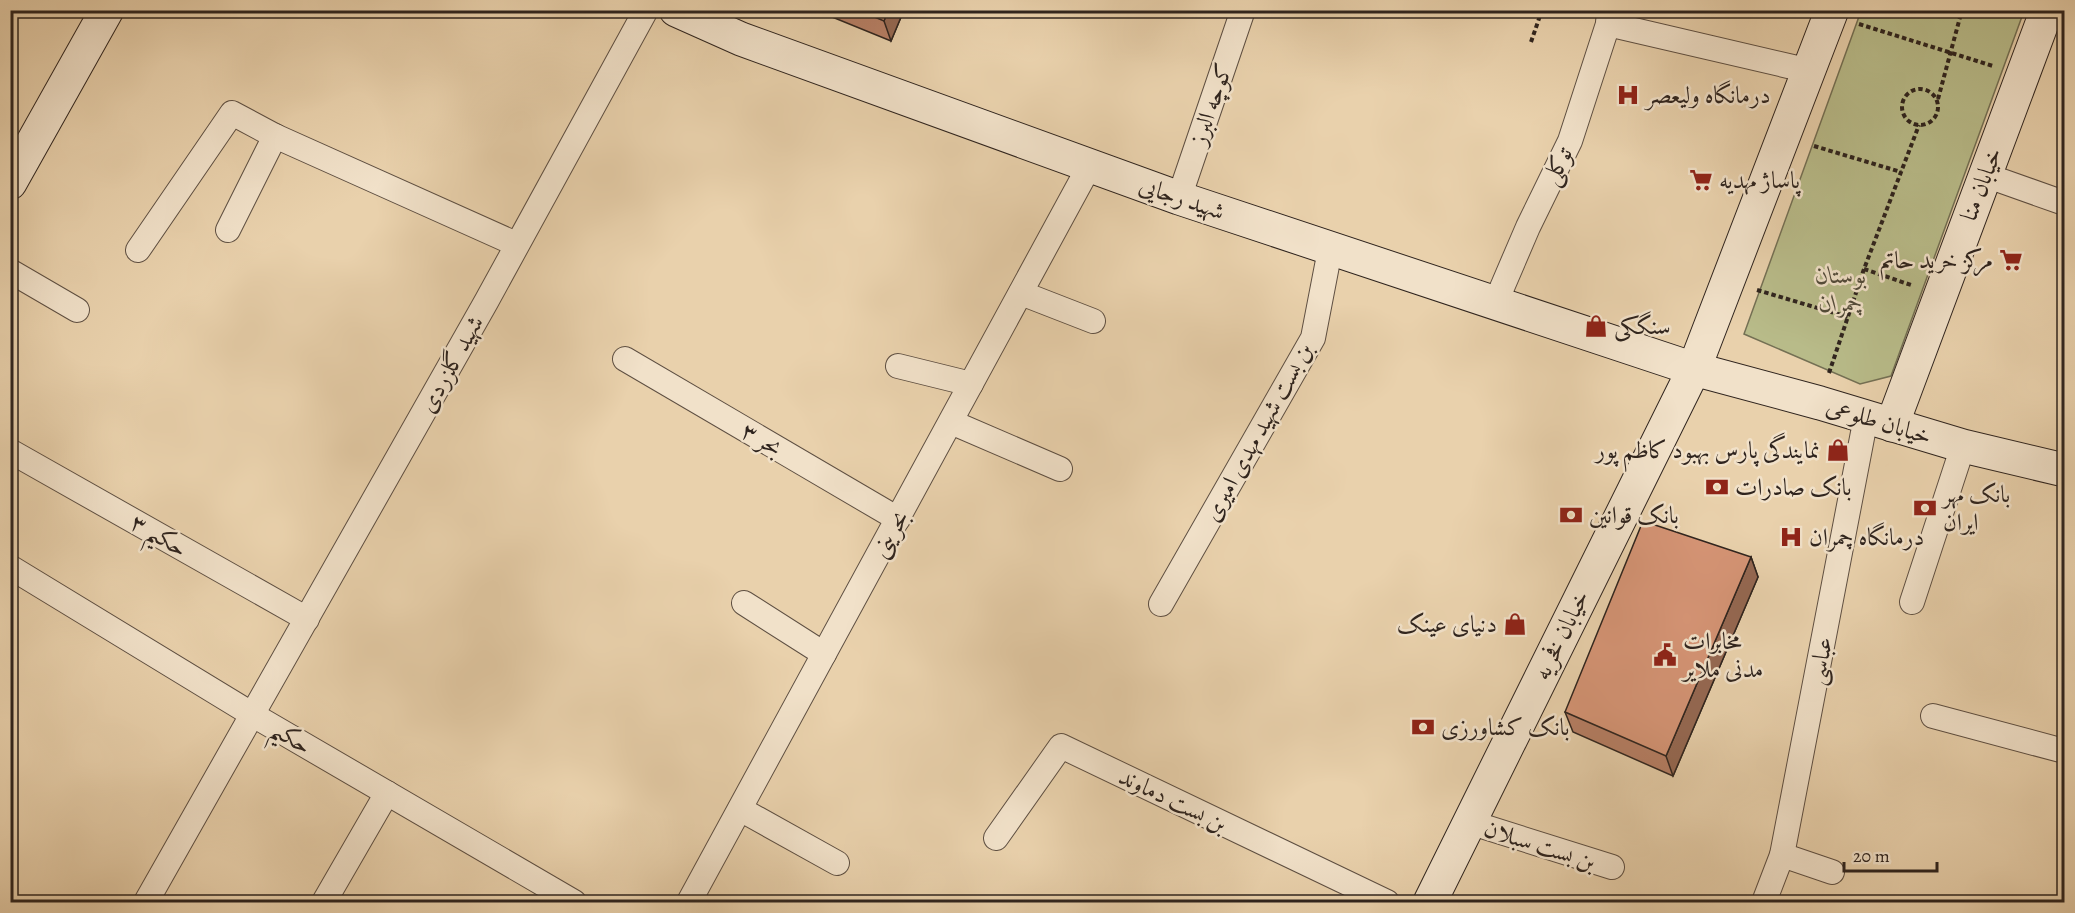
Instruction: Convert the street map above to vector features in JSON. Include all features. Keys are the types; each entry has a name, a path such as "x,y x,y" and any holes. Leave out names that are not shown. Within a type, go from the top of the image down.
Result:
{"main road":[{"path":"10,183 107,10"},
{"name":"خیابان منا","path":"1879,421 1940,295 2047,10"},
{"name":"شهید رجایی","path":"679,11 741,39 1179,198 1694,369"},
{"name":"خیابان فخریه","path":"1430,903 1694,369 1831,13"},
{"name":"خیابان طلوعی","path":"1694,369 1820,403 1963,446 2064,470"}],"street":[{"name":"شهید گلزردی","path":"146,903 646,10"},
{"name":"کوچه البرز","path":"1179,198 1243,10"},
{"path":"1609,17 1810,71"},
{"name":"توکلی","path":"1495,304 1528,227 1570,141 1609,17"},
{"path":"138,250 232,113 275,136 516,244"},
{"path":"228,230 275,136"},
{"name":"بحرینی","path":"689,903 1090,165"},
{"path":"1984,176 2064,203"},
{"name":"بن بست شهید مهدی امیری","path":"1161,604 1313,338 1330,250"},
{"path":"10,271 77,310"},
{"path":"1021,293 1093,321"},
{"name":"بحر ۳","path":"625,360 898,519"},
{"path":"898,366 971,384"},
{"name":"عباسی","path":"1764,903 1782,855 1879,421"},
{"path":"951,422 1060,469"},
{"path":"1912,602 1963,446"},
{"name":"حکیم ۳","path":"10,451 307,619"},
{"name":"حکیم","path":"10,567 253,715 574,903"},
{"path":"744,603 824,654"},
{"path":"1933,716 2064,751"},
{"name":"بن بست دماوند","path":"996,838 1061,746 1387,903"},
{"path":"324,903 387,793"},
{"path":"740,809 837,863"},
{"name":"بن بست سبلان","path":"1469,822 1612,867"},
{"path":"1782,855 1832,872"}],"path":[{"path":"1531,42 1542,10"},
{"path":"1938,101 1924,89 1908,94 1902,104 1904,116 1919,125 1925,125 1935,118 1962,10"},
{"path":"1831,13 1950,52 2024,73"},
{"path":"1820,403 1864,269 1919,125"},
{"path":"1784,137 1901,172"},
{"path":"1864,269 1940,295"},
{"path":"1728,281 1848,317"}],"green space":[{"name":"بوستان چمران","path":"1861,11 2024,11 1891,376 1860,384 1744,334"}],"building":[{"path":"858,10 888,10 884,21"},
{"name":"مخابرات مدنی ملایر","path":"1643,521 1751,557 1666,756 1565,712"}],"place":[{"name":"درمانگاه ولیعصر","path":"1628,95"},
{"name":"پاساژ مهدیه","path":"1701,180"},
{"name":"مرکز خرید حاتم","path":"2011,260"},
{"name":"سنگکی","path":"1596,326"},
{"name":"نمایندگی پارس بهبود کاظم پور","path":"1838,450"},
{"name":"بانک صادرات","path":"1717,487"},
{"name":"بانک مهر ایران","path":"1925,508"},
{"name":"بانک قوانین","path":"1571,515"},
{"name":"درمانگاه چمران","path":"1791,537"},
{"name":"دنیای عینک","path":"1515,624"},
{"name":"مخابرات مدنی ملایر","path":"1665,655"},
{"name":"بانک کشاورزی","path":"1423,727"}]}
